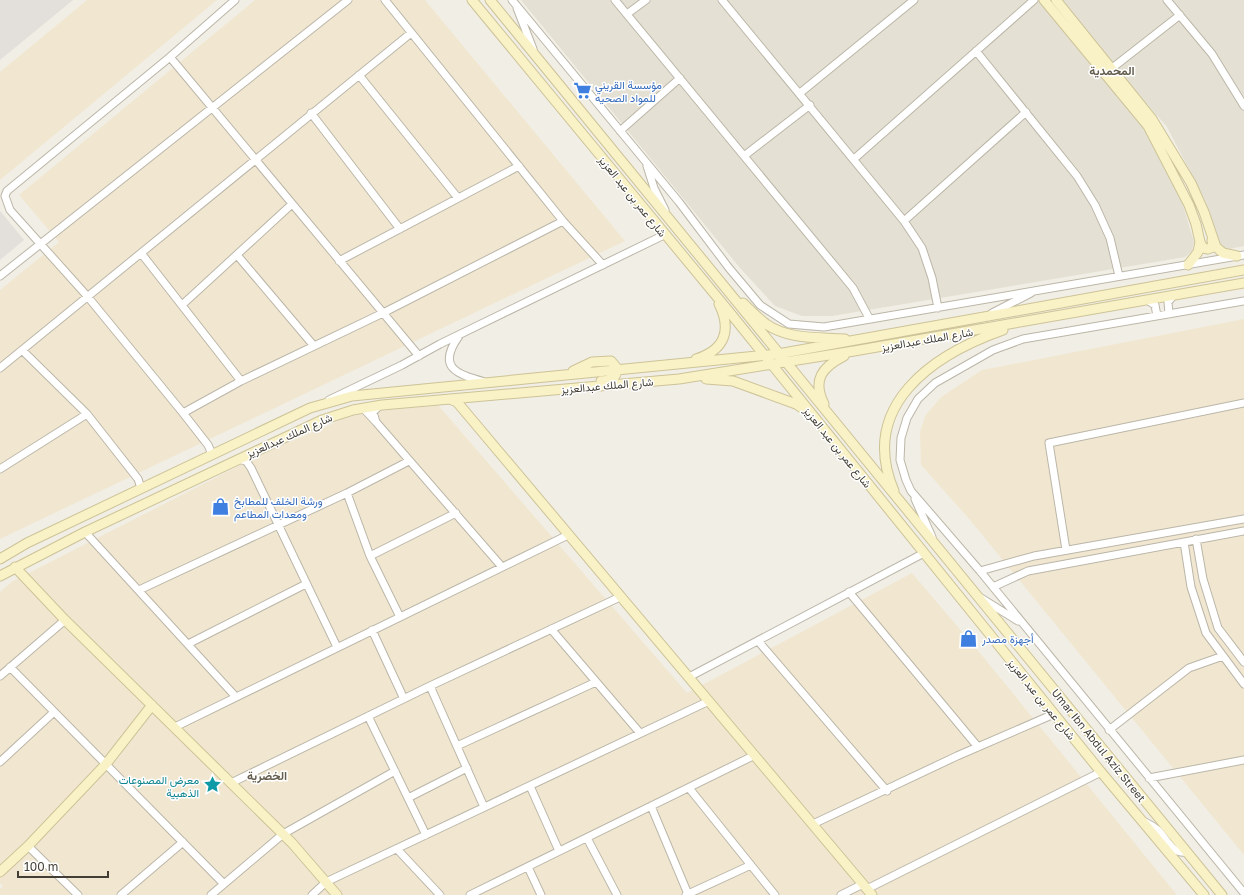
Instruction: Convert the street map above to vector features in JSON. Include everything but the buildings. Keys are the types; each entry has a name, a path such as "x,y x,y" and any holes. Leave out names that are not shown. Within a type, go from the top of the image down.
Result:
{"street":[{"path":"212,454 208,445 183,413 88,297 10,210 5,201 7,191 170,57 235,0"},
{"path":"0,276 211,107 348,0"},
{"path":"385,0 563,221 603,265"},
{"name":"شارع عمر بن عبد العزيز","path":"472,0 813,415 1101,772 1143,820 1201,894"},
{"name":"شارع عمر بن عبد العزيز","path":"490,0 976,595"},
{"path":"615,0 853,288 870,318"},
{"path":"627,14 646,0"},
{"path":"722,0 904,221 922,248 932,278 938,308"},
{"path":"800,93 914,0"},
{"path":"854,159 1034,0"},
{"path":"1044,0 1148,126 1189,205 1203,248 1208,249 1213,247 1204,212 1174,154 1152,119 1056,0"},
{"path":"1167,0 1212,54 1244,106"},
{"path":"514,3 535,54"},
{"path":"514,3 646,162 760,305 789,324 824,327 870,318 938,308 1038,289 1240,256"},
{"path":"1111,69 1180,15"},
{"path":"0,368 411,33"},
{"path":"976,51 1077,176 1095,205 1110,238 1119,276"},
{"path":"170,57 419,356"},
{"path":"359,75 458,198"},
{"path":"620,131 680,78"},
{"path":"744,156 810,105"},
{"path":"904,221 1026,112"},
{"path":"311,113 400,229"},
{"path":"646,162 654,188 669,219"},
{"path":"340,261 519,166"},
{"path":"182,305 292,204"},
{"path":"183,413 241,381 383,313 563,221"},
{"path":"310,408 664,235"},
{"path":"1212,240 1219,250 1240,256"},
{"path":"1188,265 1197,256 1200,242"},
{"path":"141,253 241,381"},
{"path":"238,254 314,346"},
{"name":"شارع الملك عبدالعزيز","path":"0,559 27,543 212,454 310,408 335,400 366,393 778,354 1244,270"},
{"name":"شارع الملك عبدالعزيز","path":"0,576 85,532 235,459 322,420 363,408 382,405 679,379 786,363 1244,283"},
{"path":"723,286 767,324 785,334 804,337 858,340"},
{"path":"986,317 1038,289"},
{"path":"1169,314 1168,302 1175,295"},
{"path":"682,364 708,355 719,346 722,341 725,333 725,320 715,296"},
{"path":"1147,300 1154,305 1157,316"},
{"path":"937,548 906,480 900,460 901,438 912,408 925,392 935,383 1007,344 1022,339 1244,301"},
{"path":"898,501 887,471 884,443 890,416 904,392 925,371 966,346 991,334 1028,321"},
{"path":"461,334 450,351 452,366 461,375 486,382"},
{"path":"22,350 87,414 138,479 141,488"},
{"path":"831,418 820,395 819,385 821,375 827,366 854,351"},
{"path":"521,393 551,386 608,380 614,377 617,370"},
{"path":"679,379 721,379 732,381 796,404 813,415"},
{"path":"469,416 466,410 467,404 471,400 480,397"},
{"path":"450,400 457,402 469,416 620,597 868,889"},
{"path":"1066,550 1049,443 1244,403"},
{"path":"376,422 373,412 375,408 382,405"},
{"path":"363,408 502,567"},
{"path":"0,469 87,414"},
{"path":"201,476 219,462 267,439 270,432 264,430"},
{"path":"235,459 243,460 249,464 280,524 306,584 337,647"},
{"path":"140,590 347,493 409,461"},
{"path":"911,491 980,571 1244,893"},
{"path":"347,493 370,556 400,617"},
{"path":"370,556 456,513"},
{"path":"980,571 1034,556 1244,519"},
{"path":"993,587 1028,571 1244,531"},
{"path":"85,532 140,590 236,697"},
{"path":"175,727 568,535"},
{"path":"1196,539 1202,579 1218,628 1244,662"},
{"path":"1184,542 1190,587 1206,633 1244,684"},
{"path":"689,677 924,553 933,551 949,569 964,581"},
{"path":"15,567 65,620 283,834 337,895"},
{"path":"188,644 306,584"},
{"path":"849,592 978,747"},
{"path":"976,595 1022,623"},
{"name":"Umar Ibn Abdul Aziz Street","path":"976,595 1222,895"},
{"path":"231,783 430,686 620,597"},
{"path":"0,676 65,620"},
{"path":"551,629 640,733"},
{"path":"372,630 404,699"},
{"path":"758,641 887,791"},
{"path":"1109,730 1189,668 1223,656"},
{"path":"10,667 224,884"},
{"path":"457,746 596,682"},
{"path":"430,686 484,807"},
{"path":"312,895 326,882 709,701"},
{"path":"0,872 28,846 106,764 152,705"},
{"path":"0,762 54,712"},
{"path":"813,824 887,791 978,747 1054,714"},
{"path":"368,716 426,835"},
{"path":"470,895 755,755"},
{"path":"1149,778 1244,760"},
{"path":"408,798 467,768"},
{"path":"212,895 283,834 395,771"},
{"path":"841,895 868,889 1101,772"},
{"path":"530,786 559,851"},
{"path":"689,788 775,895"},
{"path":"651,806 687,894 751,865"},
{"path":"1143,820 1157,830 1173,848 1181,853 1186,852"},
{"path":"587,838 616,895"},
{"path":"121,895 183,842"},
{"path":"28,846 78,895"},
{"path":"397,848 440,895"},
{"path":"528,867 541,895"}],"shaded area":[{"path":"0,0 73,0 0,60"},
{"path":"87,0 217,0 0,180 0,72"},
{"path":"255,0 425,0 625,241 0,539 0,290 59,242 19,195"},
{"path":"521,0 1039,0 1143,128 1179,192 1194,242 1192,251 1185,257 832,316 802,316 775,306 740,268"},
{"path":"1058,0 1244,0 1244,246 1229,249 1220,246 1206,202 1167,127"},
{"path":"0,211 24,240 0,260"},
{"path":"1244,319 1244,855 970,520 921,465 920,432 925,416 941,397 982,370"},
{"path":"438,405 687,693 912,573 976,648 1177,895 0,895 0,889 3,886 0,883 0,592 13,581 264,453 348,417 388,410"}],"place":[{"name":"مؤسسة القريني للمواد الصحيه","path":"582,90"},
{"name":"ورشة الخلف للمطابخ ومعدات المطاعم","path":"221,506"},
{"name":"أجهزة مصدر","path":"969,638"},
{"name":"معرض المصنوعات الذهبية","path":"212,785"}],"district":[{"name":"المحمدية","path":"1112,70"},
{"name":"الخضرية","path":"267,775"}]}
